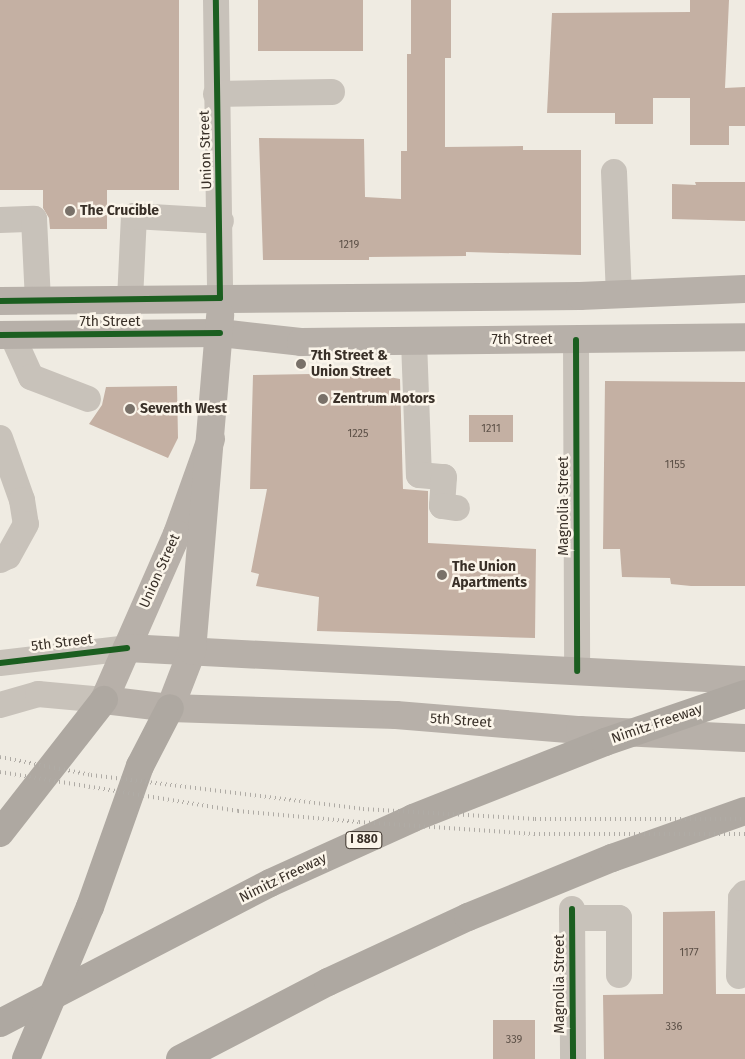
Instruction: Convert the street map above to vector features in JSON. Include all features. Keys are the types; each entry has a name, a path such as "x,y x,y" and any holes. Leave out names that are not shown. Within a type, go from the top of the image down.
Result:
{"highway":[{"name":"Nimitz Freeway","path":"0,1023 270,883 412,818 596,745 745,694"},
{"path":"0,833 104,700"},
{"path":"26,1059 59,985 140,766 170,708"},
{"path":"180,1059 328,982 468,917 612,858 745,811"}],"main road":[{"name":"7th Street","path":"0,301 620,295 745,289"},
{"name":"Union Street","path":"170,708 192,651 220,333 220,298"},
{"name":"7th Street","path":"6,335 220,333 301,342 745,337"},
{"name":"Union Street","path":"104,700 177,534 211,439"},
{"name":"5th Street","path":"127,648 745,680"},
{"name":"5th Street","path":"104,700 170,708 396,716 580,730 745,738"}],"street":[{"name":"Union Street","path":"216,0 216,94 221,221 220,298"},
{"path":"216,94 332,92"},
{"path":"614,172 620,295"},
{"path":"130,300 134,216 221,221"},
{"path":"0,220 34,218 38,300"},
{"path":"6,335 30,376 88,399"},
{"name":"Magnolia Street","path":"576,340 577,671"},
{"path":"414,341 419,475 444,477 442,506 457,508"},
{"path":"0,438 22,500 26,524 8,556 0,560"},
{"name":"5th Street","path":"0,663 127,648"},
{"name":"5th Street","path":"0,706 38,694 104,700"},
{"path":"739,976 740,898 745,893"},
{"name":"Magnolia Street","path":"573,1059 572,914 619,918 619,975"}],"building":[{"name":"The Crucible","path":"0,0 179,0 179,190 107,190 107,229 50,229 49,218 43,208 43,190 0,190"},
{"path":"258,0 363,0 363,51 258,51"},
{"path":"411,0 451,0 451,58 445,58 445,147 523,146 523,150 581,150 581,255 466,252 466,256 369,257 369,260 263,260 259,138 364,139 365,197 401,199 401,151 407,151 407,54 411,54"},
{"path":"690,0 729,0 725,88 745,87 745,126 729,126 729,145 690,145 690,98 653,98 653,124 615,124 615,113 547,113 552,13 690,12"},
{"path":"695,182 745,182 745,221 672,219 672,184 696,185"},
{"path":"367,373 400,379 403,489 428,491 428,543 536,549 535,638 317,631 319,597 256,586 259,574 251,572 267,489 250,489 253,375"},
{"path":"605,381 745,382 745,586 691,586 671,584 670,578 622,577 620,549 603,549"},
{"path":"177,386 178,438 168,458 89,424 102,405 106,387"},
{"path":"469,415 513,415 513,442 469,442"},
{"path":"715,911 716,994 745,994 745,1059 604,1059 603,995 663,994 663,912"},
{"path":"493,1020 535,1020 535,1059 493,1059"}],"railway":[{"path":"0,757 91,775 363,809 535,819 745,819"},
{"path":"0,772 238,811 359,822 534,834 745,834"}],"cycle path":[{"path":"0,301 220,298 216,0"},
{"path":"0,335 220,333"},
{"path":"576,340 577,671"},
{"path":"0,663 127,648"},
{"path":"572,909 573,1059"}],"place":[{"name":"The Crucible","path":"70,211"},
{"name":"7th Street & Union Street","path":"301,364"},
{"name":"Zentrum Motors","path":"323,399"},
{"name":"Seventh West","path":"130,409"},
{"name":"The Union Apartments","path":"442,575"}]}
